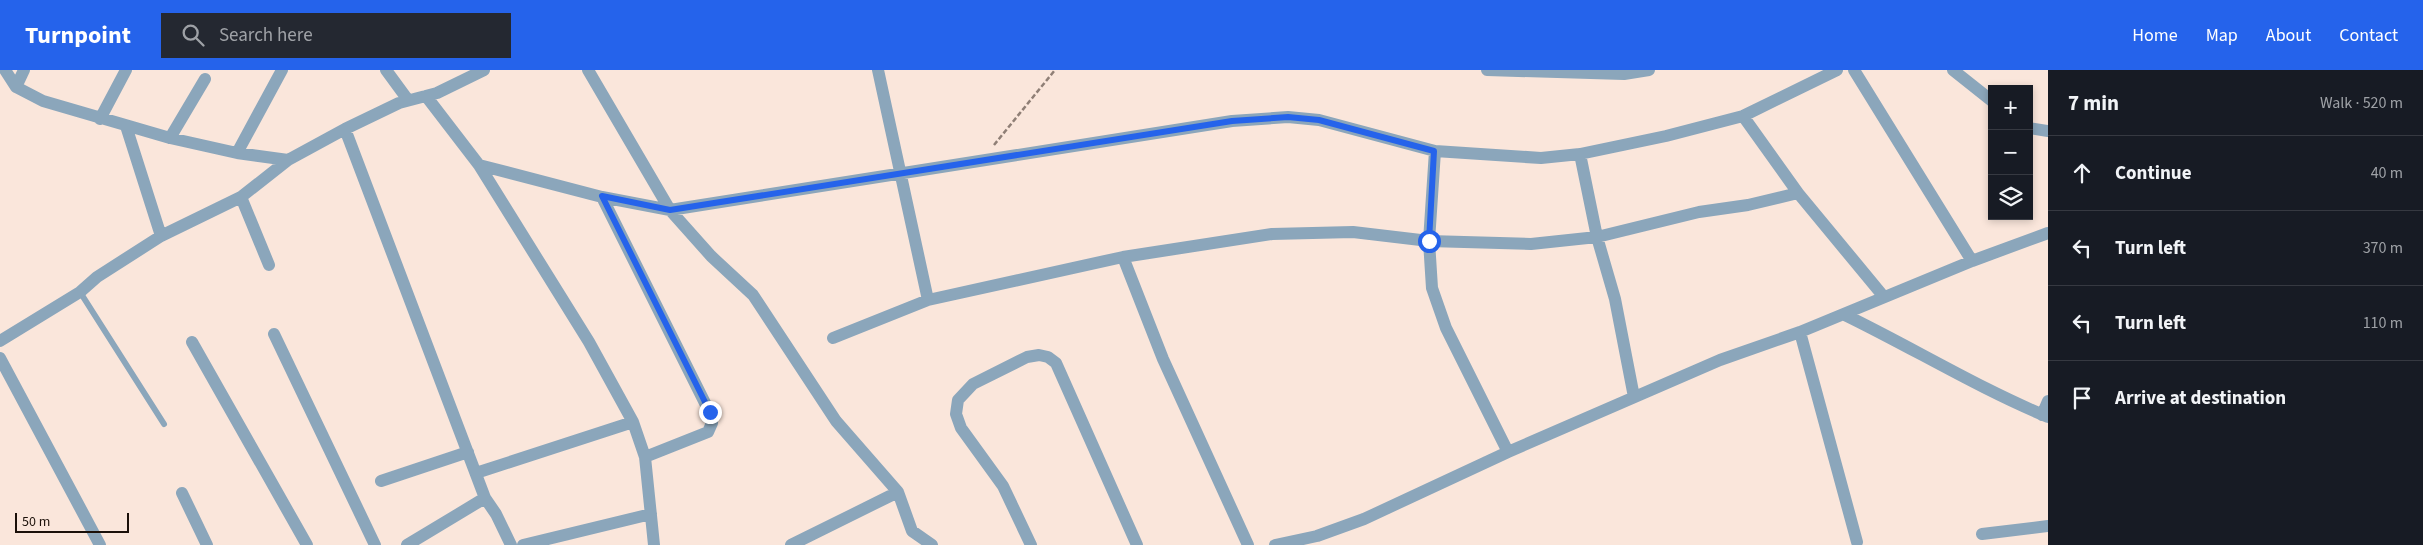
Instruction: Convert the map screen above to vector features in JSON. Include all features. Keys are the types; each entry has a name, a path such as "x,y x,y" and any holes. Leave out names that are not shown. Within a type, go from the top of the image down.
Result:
{"street":[{"path":"5,70 16,87 43,101 170,138 237,153 288,160"},
{"path":"16,87 24,70"},
{"path":"100,119 126,70"},
{"path":"237,153 282,70"},
{"path":"386,70 408,100"},
{"path":"0,341 80,292 97,277 161,236 241,196 288,160 346,129 408,100 437,93 484,70"},
{"path":"588,70 670,210 711,256 752,295 832,415 898,492 912,531 932,545"},
{"path":"878,70 928,300"},
{"path":"1487,70 1624,74 1649,70"},
{"path":"479,164 602,196 670,210 1232,121 1288,117 1319,120 1434,151 1541,158 1580,154 1666,136 1742,116 1836,70"},
{"path":"1854,70 1972,261"},
{"path":"1953,70 1988,98"},
{"path":"170,138 205,79"},
{"path":"426,96 479,164 589,342 633,422 646,457 654,545"},
{"path":"1742,116 1798,193 1884,297"},
{"path":"126,126 161,236"},
{"path":"346,129 485,498 496,514 511,545"},
{"path":"2033,129 2048,131"},
{"path":"1434,151 1429,241 1432,288 1446,328 1508,452"},
{"path":"1580,154 1597,237 1615,299 1634,396"},
{"path":"833,338 928,300 1123,257 1272,234 1353,232 1429,241 1531,244 1597,237 1699,212 1748,205 1798,193"},
{"path":"241,196 269,265"},
{"path":"602,196 710,412 712,423 708,432 646,457"},
{"path":"1275,545 1317,536 1364,519 1508,452 1720,360 1845,315 1972,261 2048,234"},
{"path":"1123,257 1163,359 1248,545"},
{"path":"1845,315 1906,345 1975,384 2045,416 2048,401"},
{"path":"1800,332 1857,542"},
{"path":"274,334 375,545"},
{"path":"192,342 307,545"},
{"path":"1031,545 1002,486 961,428 956,414 958,400 973,384 1028,357 1039,355 1048,357 1056,364 1136,545"},
{"path":"0,358 100,545"},
{"path":"476,473 633,422"},
{"path":"381,481 468,452"},
{"path":"791,545 898,492"},
{"path":"182,493 207,545"},
{"path":"407,545 485,498"},
{"path":"523,545 652,514"},
{"path":"1982,534 2048,526"}],"lane":[{"path":"80,292 164,424"}],"path":[{"path":"981,161 1055,70"}],"route":[{"path":"710,412 602,196 670,210 731,202 1232,121 1288,117 1319,120 1434,151 1429,241"}]}
